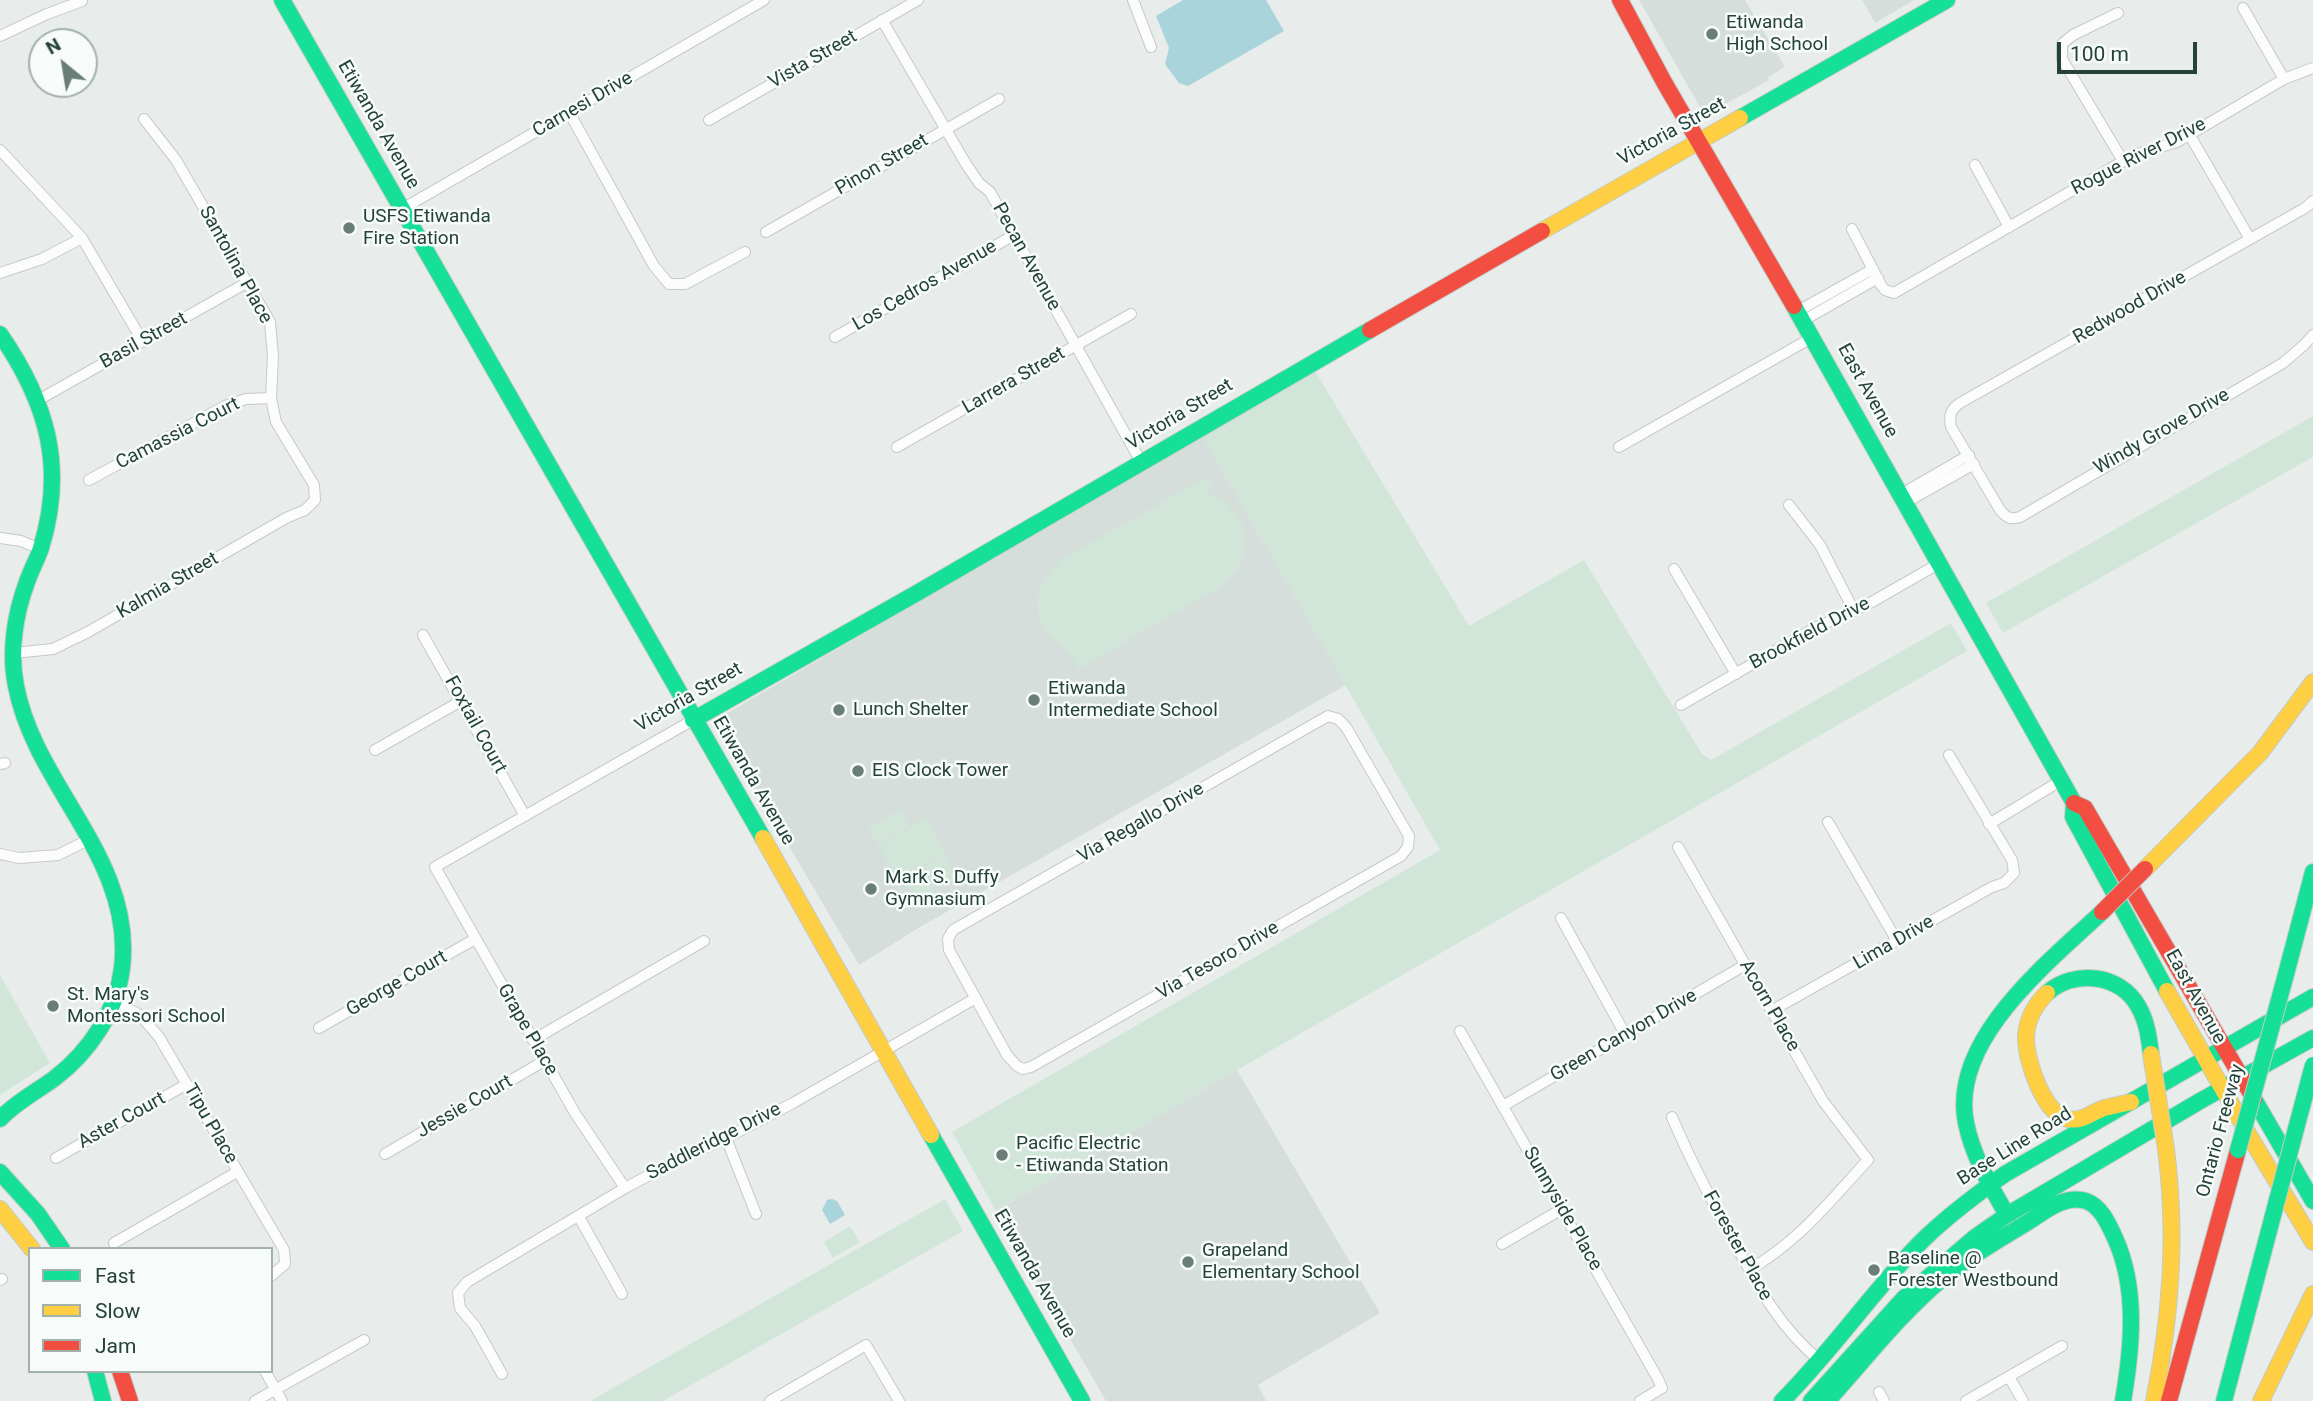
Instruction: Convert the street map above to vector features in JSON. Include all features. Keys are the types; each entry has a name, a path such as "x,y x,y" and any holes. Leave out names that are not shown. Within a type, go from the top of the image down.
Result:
{"main road":[{"name":"Etiwanda Avenue","path":"282,0 1082,1401"},
{"name":"East Avenue","path":"1620,0 1801,315 2062,780 2074,803 2073,817 2231,1084 2313,1242"},
{"name":"Victoria Street","path":"693,720 1947,0"},
{"path":"0,334 18,358 40,399 49,431 54,468 50,513 15,621 16,687 36,744 112,881 120,910 123,939 122,968 114,1001 90,1044 72,1064 11,1106 0,1119"},
{"path":"2007,1215 1987,1186 1973,1156 1964,1114 1966,1080 1972,1059 1983,1037 1997,1017 2260,753 2313,682"},
{"name":"East Avenue","path":"2074,803 2085,808 2231,1084 2313,1202"},
{"name":"Ontario Freeway","path":"2169,1401 2313,872"},
{"path":"2131,1102 2101,1109 2076,1120 2054,1113 2048,1107 2031,1064 2026,1041 2028,1023 2038,1001 2051,989 2068,980 2083,977 2104,978 2122,988 2139,1006 2145,1019 2166,1149 2174,1246 2172,1300 2154,1401"},
{"name":"Base Line Road","path":"1782,1401 1820,1362 1918,1245 1987,1186 2313,997"},
{"path":"1811,1401 1904,1298 1950,1257 2007,1215 2313,1038"},
{"path":"2224,1401 2313,1065"},
{"path":"2231,1084 2295,1198 2313,1213"},
{"path":"0,1172 38,1214 61,1247"},
{"path":"1824,1401 1908,1311 1949,1273 2049,1209 2076,1199 2092,1204 2104,1218 2115,1238 2127,1273 2133,1331 2123,1401"},
{"path":"0,1209 30,1247"},
{"path":"2262,1401 2312,1297"},
{"path":"96,1373 103,1401"},
{"path":"121,1373 130,1401"}],"street":[{"name":"Vista Street","path":"709,120 918,0"},
{"path":"1133,0 1151,47"},
{"path":"0,36 82,1"},
{"name":"Carnesi Drive","path":"401,209 762,1"},
{"path":"2243,8 2284,79"},
{"path":"2119,13 2062,44 2062,59 2123,161"},
{"name":"Pecan Avenue","path":"882,20 945,129 979,183 990,192 1141,462"},
{"name":"Rogue River Drive","path":"1876,274 1885,290 1894,293 2134,155 2177,142 2284,79 2313,68"},
{"name":"Pinon Street","path":"766,232 999,99"},
{"path":"569,112 654,266 669,284 685,284 745,252"},
{"name":"Santolina Place","path":"144,119 176,160 270,322 273,356 271,398 276,422 314,485 315,500"},
{"path":"2189,134 2250,239"},
{"path":"0,150 82,238 143,342"},
{"path":"1975,164 2009,227"},
{"name":"Redwood Drive","path":"1972,459 1951,427 1949,416 1952,408 2313,201"},
{"path":"1801,315 1876,274 1852,229"},
{"name":"Los Cedros Avenue","path":"835,337 1014,235"},
{"path":"1,273 42,260 82,238"},
{"name":"Basil Street","path":"40,399 248,282"},
{"name":"Larrera Street","path":"897,447 1131,314"},
{"name":"Windy Grove Drive","path":"1972,459 2006,517 2011,520 2020,517 2032,507 2283,363 2313,335"},
{"path":"1619,447 1813,337"},
{"name":"Camassia Court","path":"89,480 225,406 246,399 271,398"},
{"path":"1903,499 1972,459"},
{"name":"Kalmia Street","path":"14,653 53,649 88,632 286,518 305,510 315,500"},
{"path":"1789,505 1820,545 1854,611"},
{"path":"0,538 21,541 40,549"},
{"name":"Brookfield Drive","path":"1681,705 1815,628 1854,611 1940,563"},
{"path":"1675,569 1736,674"},
{"name":"Foxtail Court","path":"423,635 525,816"},
{"path":"376,750 461,701"},
{"name":"Via Regallo Drive","path":"976,999 949,950 948,939 953,930 1328,716 1338,719"},
{"name":"Via Tesoro Drive","path":"976,999 1011,1061 1023,1069 1031,1067 1401,856 1408,847 1409,836 1346,727 1338,719"},
{"name":"Victoria Street","path":"435,867 693,720"},
{"path":"1949,755 1989,824 2062,780"},
{"path":"1828,822 1897,941"},
{"name":"Lima Drive","path":"1771,1011 1992,887 2004,883 2014,873 2012,860 1989,824"},
{"path":"0,854 19,858 58,855 90,839"},
{"name":"Acorn Place","path":"1678,847 1823,1101 1868,1160 1796,1237 1777,1253 1749,1270"},
{"name":"Grape Place","path":"435,867 544,1061 585,1130 625,1188"},
{"path":"1561,918 1625,1034"},
{"name":"George Court","path":"319,1028 475,939"},
{"path":"533,1041 704,941"},
{"name":"Green Canyon Drive","path":"1503,1107 1745,965"},
{"name":"Saddleridge Drive","path":"502,1374 475,1326 460,1308 458,1293 467,1282 625,1188 726,1138 976,999"},
{"name":"Tipu Place","path":"114,1001 140,1015 151,1026 284,1250 285,1264 273,1274"},
{"name":"Sunnyside Place","path":"1460,1031 1662,1388 1640,1401"},
{"name":"Jessie Court","path":"385,1154 544,1061"},
{"name":"Aster Court","path":"56,1158 187,1084"},
{"name":"Forester Place","path":"1672,1117 1693,1166 1749,1270 1790,1334 1820,1362"},
{"path":"726,1138 757,1214"},
{"path":"114,1243 237,1172"},
{"path":"1502,1244 1562,1209"},
{"path":"579,1217 622,1294"},
{"path":"255,1401 364,1340"},
{"path":"771,1401 866,1345 899,1401"},
{"path":"1966,1401 2062,1346"},
{"path":"266,1373 282,1401"},
{"path":"2009,1377 2023,1401"}],"shaded area":[{"name":"Etiwanda High School","path":"1639,0 1745,0 1785,67 1768,77 1769,80 1713,111 1700,107"},
{"name":"Etiwanda High School","path":"1862,0 1914,0 1875,23"},
{"name":"Etiwanda Intermediate School","path":"1203,437 1346,685 920,927 859,965 717,724 722,716"},
{"name":"Grapeland Elementary School","path":"1237,1070 1380,1313 1258,1385 1266,1401 1106,1401 996,1211"}],"green space":[{"path":"1315,371 1469,626 1584,560 1702,754 1711,760 1951,623 1967,651 996,1211 952,1132 1440,850 1203,437"},
{"path":"2313,416 2313,457 2003,633 1986,603"},
{"path":"1207,477 1212,487 1204,492 1221,500 1233,510 1241,522 1245,549 1240,563 1218,588 1078,669 1068,652 1049,635 1039,615 1039,594 1048,574 1064,558"},
{"path":"900,810 909,826 878,844 868,828"},
{"path":"926,818 936,834 900,856 936,835 946,852 898,879 878,846"},
{"path":"944,855 957,879 939,889 925,866"},
{"path":"921,868 935,892 916,902 903,879"},
{"path":"0,975 50,1063 0,1095"},
{"path":"945,1199 963,1231 663,1401 590,1401"},
{"path":"850,1226 860,1242 833,1258 824,1242"}],"water":[{"path":"1183,0 1266,0 1284,31 1188,86 1179,83 1165,64 1169,48 1156,16"},
{"path":"827,1200 837,1201 845,1215 830,1224 822,1210"}],"traffic: fast":[{"path":"282,0 763,838"},
{"path":"1740,118 1947,0"},
{"path":"1794,306 2074,803 2073,817 2167,991"},
{"path":"693,720 1370,330"},
{"path":"0,334 30,385 40,410 48,436 51,463 52,490 48,518 41,548 16,620 13,647 16,686 27,723 42,757 81,824 114,892 122,929 122,968 108,1015 90,1043 67,1068 0,1119"},
{"path":"2285,978 2313,872"},
{"path":"2007,1215 1988,1182 1966,1123 1965,1092 1973,1062 1988,1033 2008,1005 2056,954 2102,912"},
{"path":"2047,993 2058,985 2083,978 2096,978 2120,987 2130,995 2141,1012 2151,1054"},
{"path":"2238,1150 2285,978"},
{"path":"1782,1401 1917,1246 1970,1199 2005,1174 2313,997"},
{"path":"1811,1401 1904,1298 1974,1238 2007,1215 2200,1101 2313,1038"},
{"path":"2276,1204 2313,1065"},
{"path":"2254,1099 2313,1201"},
{"path":"931,1135 1082,1401"},
{"path":"0,1172 38,1214 61,1247"},
{"path":"1824,1401 1830,1398 1913,1306 1943,1278 1974,1255 2048,1209 2078,1199 2091,1203 2104,1217 2115,1238 2127,1278 2131,1319 2123,1401"},
{"path":"2224,1401 2276,1204"},
{"path":"96,1373 103,1401"}],"traffic: slow":[{"path":"1542,231 1740,118"},
{"path":"2145,869 2260,753 2313,682"},
{"path":"763,838 931,1135"},
{"path":"2167,991 2313,1242"},
{"path":"2047,993 2032,1013 2026,1036 2033,1071 2051,1108 2059,1115 2073,1120 2104,1108 2131,1102"},
{"path":"2151,1054 2166,1149"},
{"path":"2154,1401 2165,1338 2171,1275 2171,1213 2166,1149"},
{"path":"0,1209 30,1247"},
{"path":"2261,1401 2313,1294"}],"traffic: jam":[{"path":"1620,0 1664,82 1794,306"},
{"path":"1370,330 1542,231"},
{"path":"2074,803 2085,808 2254,1099"},
{"path":"2102,912 2145,869"},
{"path":"2169,1401 2238,1150"},
{"path":"121,1373 130,1401"}],"place":[{"name":"Etiwanda High School","path":"1712,34"},
{"name":"USFS Etiwanda Fire Station","path":"349,228"},
{"name":"Etiwanda Intermediate School","path":"1034,700"},
{"name":"Lunch Shelter","path":"839,710"},
{"name":"EIS Clock Tower","path":"858,771"},
{"name":"Mark S. Duffy Gymnasium","path":"871,889"},
{"name":"St. Mary's Montessori School","path":"53,1006"},
{"name":"Pacific Electric - Etiwanda Station","path":"1002,1155"},
{"name":"Grapeland Elementary School","path":"1188,1262"},
{"name":"Baseline @ Forester Westbound","path":"1874,1270"}]}
